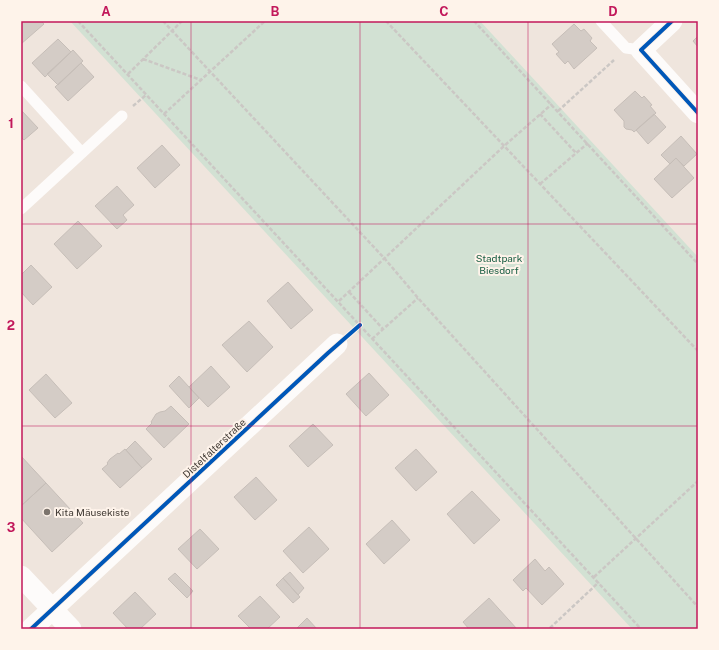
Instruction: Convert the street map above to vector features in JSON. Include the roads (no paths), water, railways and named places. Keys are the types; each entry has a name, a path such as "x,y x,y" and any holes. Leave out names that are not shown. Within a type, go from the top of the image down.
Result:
{"street":[{"path":"672,21 633,49 698,113"},
{"name":"Distelfalterstraße","path":"32,629 337,344"},
{"path":"21,576 71,629"}],"lane":[{"path":"600,21 633,49"},
{"path":"21,86 82,153"},
{"path":"21,209 122,116"}],"place":[{"name":"Kita Mäusekiste","path":"47,512"}],"park label":[{"name":"Stadtpark Biesdorf","path":"499,264"}]}
